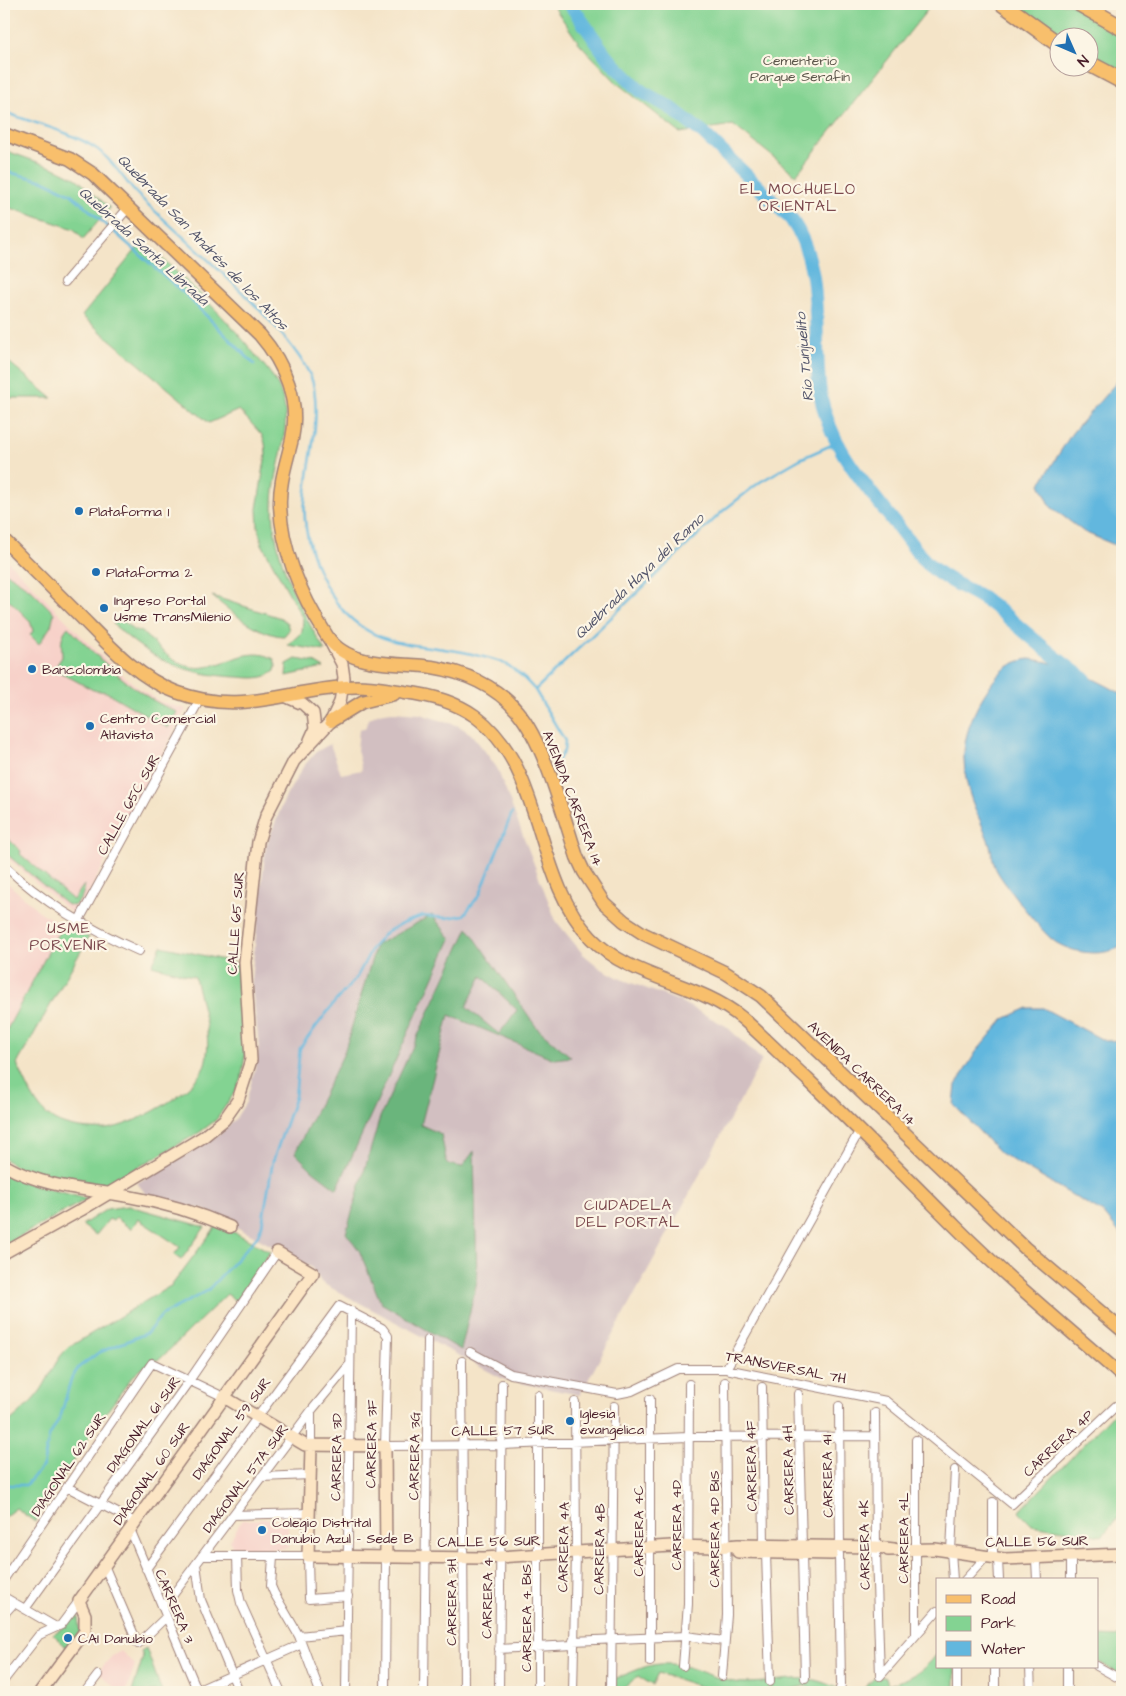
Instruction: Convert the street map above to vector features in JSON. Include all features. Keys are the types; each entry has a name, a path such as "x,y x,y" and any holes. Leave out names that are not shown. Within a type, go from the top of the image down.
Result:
{"highway":[{"path":"1003,4 1048,37"},
{"path":"1080,4 1122,28"},
{"path":"1098,68 1122,81"}],"main road":[{"name":"AVENIDA CARRERA 14","path":"4,134 70,159 101,181 260,335 276,356 293,396 294,415 292,438 282,488 281,522 296,578 329,639 343,652 355,658 432,667 462,674 481,683 506,700 525,722 533,735 581,864 604,903 635,929 726,972 760,996 1025,1248 1122,1330"},
{"path":"5,542 134,668 164,688 200,699 246,703 344,687 364,686 433,697 464,709 478,719 499,739 518,771 563,897 576,920 591,939 622,962 700,992 728,1007 750,1024 984,1253 1122,1376"},
{"path":"331,721 362,702 406,692"}],"street":[{"path":"65,282 128,208"},
{"name":"CALLE 65 SUR","path":"4,1252 107,1194 215,1129 231,1112 244,1087 251,1060 245,962 256,852 266,816 294,760 331,721 340,702 344,687 342,664 329,639"},
{"name":"CALLE 65 SUR","path":"287,697 303,704 313,712 315,729 306,746"},
{"name":"CALLE 65C SUR","path":"78,922 200,699"},
{"path":"4,866 36,894 78,922 139,951"},
{"path":"726,1369 860,1130"},
{"path":"4,1165 37,1180 135,1198 203,1217 230,1227"},
{"name":"DIAGONAL 60 SUR","path":"4,1680 38,1635 65,1621 313,1273 277,1252"},
{"name":"DIAGONAL 61 SUR","path":"25,1609 189,1381 277,1252"},
{"name":"DIAGONAL 59 SUR","path":"146,1569 339,1306 350,1312"},
{"name":"CARRERA 3F","path":"350,1312 386,1331 388,1336 385,1446 386,1558"},
{"name":"CARRERA 3D","path":"346,1692 350,1312"},
{"name":"CARRERA 3G","path":"424,1692 428,1340"},
{"name":"TRANSVERSAL 7H","path":"470,1352 511,1374 617,1394 632,1391 678,1369 726,1369 886,1401 1012,1504"},
{"name":"CARRERA 3H","path":"462,1361 464,1692"},
{"name":"DIAGONAL 62 SUR","path":"4,1579 152,1363 189,1381"},
{"name":"DIAGONAL 57A SUR","path":"163,1608 311,1411 350,1364"},
{"path":"189,1381 224,1397 291,1438 311,1446"},
{"name":"CARRERA 4D BIS","path":"722,1676 727,1615 724,1548 725,1382"},
{"name":"CARRERA 4","path":"499,1692 502,1384"},
{"name":"CARRERA 4D","path":"683,1666 686,1636 688,1546 689,1384"},
{"name":"CARRERA 4F","path":"762,1387 770,1682"},
{"name":"CARRERA 4H","path":"798,1394 805,1678"},
{"name":"CARRERA 4 BIS","path":"538,1395 538,1692"},
{"name":"CARRERA 4C","path":"650,1399 650,1662"},
{"name":"CARRERA 4P","path":"1012,1504 1122,1400"},
{"name":"CARRERA 4A","path":"572,1692 576,1553 575,1402"},
{"name":"CARRERA 4B","path":"611,1692 610,1639 614,1406"},
{"name":"CARRERA 4I","path":"839,1406 841,1686 839,1692"},
{"path":"1116,1406 1122,1412"},
{"path":"311,1411 309,1599 348,1596"},
{"name":"CARRERA 4K","path":"875,1413 876,1550 880,1676 916,1635"},
{"name":"CALLE 57 SUR","path":"311,1446 502,1446 688,1436 875,1436"},
{"name":"CARRERA 4L","path":"916,1440 916,1635"},
{"path":"953,1578 951,1551 955,1470"},
{"path":"261,1477 310,1475"},
{"path":"68,1486 101,1504 133,1525"},
{"path":"993,1502 992,1558 997,1578"},
{"path":"233,1515 310,1513"},
{"name":"CARRERA 3","path":"133,1525 146,1569 197,1692"},
{"name":"CALLE 56 SUR","path":"202,1556 463,1558 688,1546 802,1550 916,1549 951,1551 992,1558 1036,1559 1122,1554"},
{"path":"237,1556 238,1590 241,1603 280,1692"},
{"path":"273,1557 271,1586 299,1636 320,1692"},
{"path":"1071,1557 1071,1578"},
{"path":"385,1692 386,1558"},
{"path":"967,1578 992,1558"},
{"path":"1036,1559 1037,1578"},
{"path":"196,1564 201,1600 239,1692"},
{"path":"104,1565 138,1644 166,1618"},
{"path":"4,1597 56,1627"},
{"path":"40,1692 85,1631 85,1615 79,1601"},
{"path":"4,1614 14,1603"},
{"path":"916,1635 936,1612"},
{"path":"299,1636 347,1631"},
{"path":"499,1649 610,1639 686,1636 724,1641"},
{"path":"197,1692 302,1644"},
{"path":"1098,1667 1122,1680"},
{"path":"957,1668 957,1692"},
{"path":"994,1668 995,1692"},
{"path":"1030,1668 1031,1692"},
{"path":"1067,1668 1067,1692"},
{"path":"85,1692 98,1674"}],"shaded area":[{"name":"Centro Comercial Altavista","path":"4,557 101,656 140,689 161,702 186,709 77,915 69,911 4,855"},
{"path":"392,712 420,714 459,726 471,734 484,750 497,768 556,921 583,954 600,968 621,979 679,1001 726,1026 762,1060 580,1395 505,1380 322,1283 311,1267 203,1209 162,1200 146,1194 137,1183 219,1135 236,1118 246,1102 257,1061 259,1044 251,980 266,846 285,798 303,767 316,752 330,744 341,774 362,770 357,750 359,729 365,728 369,719 377,714"},
{"path":"4,880 39,911 62,926 4,1035"},
{"name":"Colegio Distrital Danubio Azul - Sede B","path":"288,1518 288,1548 240,1550 233,1548 231,1544 230,1540 242,1520"},
{"path":"121,1651 135,1665 126,1692 120,1692 98,1672 112,1656"}],"green space":[{"name":"Cementerio Parque Serafín","path":"552,4 932,4 796,175 733,125 680,133 617,83 579,43"},
{"path":"1012,4 1071,4 1122,34 1122,74 1098,62 1098,28 1048,28 1048,31"},
{"path":"4,150 57,169 77,179 110,208 83,239 74,229 4,206"},
{"path":"143,241 231,326 266,368 279,388 284,402 285,431 274,489 274,523 277,542 282,562 297,599 325,651 288,645 302,632 303,619 262,544 258,527 257,509 266,454 262,435 239,410 209,423 82,316"},
{"path":"4,358 52,398 4,398"},
{"path":"4,571 31,590 54,613 51,626 39,644 30,635 33,631 30,621 4,595"},
{"path":"212,596 281,618 287,623 289,630 284,636 265,632 236,615"},
{"path":"119,617 133,630 140,631 180,664 198,668 253,654 274,659 275,671 266,676 253,678 219,676 185,669 155,656 127,637 113,624"},
{"path":"68,627 105,664 132,686 161,705 177,712 168,728 106,692 93,690 54,669 62,657 62,638"},
{"path":"296,659 314,662 324,668 286,676 287,664"},
{"path":"4,835 21,851 20,854 73,900 84,885 80,900 73,906 66,904 10,857 4,850"},
{"path":"432,915 451,939 337,1189 312,1170 295,1153 344,1053 376,945"},
{"path":"62,926 89,937 17,1064 41,1109 54,1120 72,1127 106,1129 131,1122 176,1097 198,1077 204,1067 208,1045 207,1033 195,977 152,965 161,946 237,963 245,1056 242,1075 235,1092 216,1120 200,1132 102,1188 46,1180 11,1164 4,1158 4,1035"},
{"path":"468,928 537,1028 571,1057 554,1059 449,1015 421,1125 441,1134 447,1164 462,1167 474,1151 477,1281 461,1350 381,1303 359,1250 346,1233 380,1117","holes":["482,976 517,1010 499,1034 466,1007"]},
{"path":"4,1171 23,1182 87,1199 4,1245"},
{"path":"128,1206 205,1227 181,1260 174,1255 180,1247 138,1219 131,1229 116,1218 113,1221 109,1219 96,1235 82,1225 107,1209"},
{"path":"216,1226 238,1234 270,1252 237,1302 227,1294 160,1359 150,1362 132,1377 90,1435 35,1522 16,1508 4,1517 4,1426 37,1395 57,1362 69,1347 172,1285"},
{"path":"1121,1406 1122,1513 1102,1536 1032,1525 1019,1512"},
{"path":"77,1611 80,1632 68,1649 53,1634 64,1627"},
{"path":"1098,1636 1122,1637 1122,1675 1098,1662"},
{"path":"146,1648 162,1692 132,1692 143,1657 141,1651"},
{"path":"936,1655 936,1668 955,1668 955,1692 817,1692 805,1686 778,1692 717,1692 658,1673 652,1685 638,1676 619,1692 543,1692 543,1688 612,1688 613,1679 647,1666 662,1664 685,1666 735,1682 756,1683 787,1679 808,1679 847,1691 853,1691 865,1687 877,1675 886,1678 888,1685 903,1680 927,1666"}],"water":[{"path":"1122,376 1122,548 1084,532 1051,507 1040,484 1072,433"},
{"path":"1029,659 1065,667 1122,694 1122,946 1106,952 1081,952 1064,947 1051,939 1035,921 997,871 989,842 969,792 964,751 967,733 977,707 999,674 1015,663"},
{"path":"1028,1008 1043,1008 1105,1041 1122,1040 1122,1236 1103,1213 1000,1153 954,1105 956,1085 976,1052 1004,1019"}],"waterway":[{"name":"Río Tunjuelito","path":"570,4 607,57 641,91 671,108 704,134 791,219 802,238 809,259 813,281 816,303 818,370 824,411 848,462 870,492 930,566 945,578 986,600 1050,653 1085,679"},
{"name":"Quebrada San Andrés de los Altos","path":"4,112 75,137 102,153 135,192 265,315 289,342 306,367 314,388 316,416 305,501 308,537 320,574 332,596 346,614 361,627 378,636 394,641 472,654 501,662 517,672 535,690"},
{"name":"Quebrada Santa Librada","path":"4,171 44,181 71,194 186,295 254,364"},
{"name":"Quebrada Haya del Ramo","path":"556,763 564,751 565,741 535,690 724,510 760,482 800,459 836,443"},
{"name":"Quebrada Haya del Ramo","path":"4,1485 26,1485 43,1466 49,1437 61,1415 71,1379 79,1367 98,1353 147,1333 162,1315 207,1291 257,1237 262,1225 273,1161 295,1097 300,1048 334,1003 357,977 372,948 386,932 405,922 423,916 447,918 464,915 480,894 512,813"}],"place":[{"name":"Plataforma 1","path":"79,511"},
{"name":"Plataforma 2","path":"96,572"},
{"name":"Ingreso Portal Usme TransMilenio","path":"104,608"},
{"name":"Bancolombia","path":"32,669"},
{"name":"Centro Comercial Altavista","path":"90,726"},
{"name":"Iglesia evangelica","path":"570,1421"},
{"name":"Colegio Distrital Danubio Azul - Sede B","path":"262,1530"},
{"name":"CAI Danubio","path":"68,1638"}],"district":[{"name":"EL MOCHUELO ORIENTAL","path":"798,198"},
{"name":"USME PORVENIR","path":"69,936"},
{"name":"CIUDADELA DEL PORTAL","path":"628,1214"}]}
